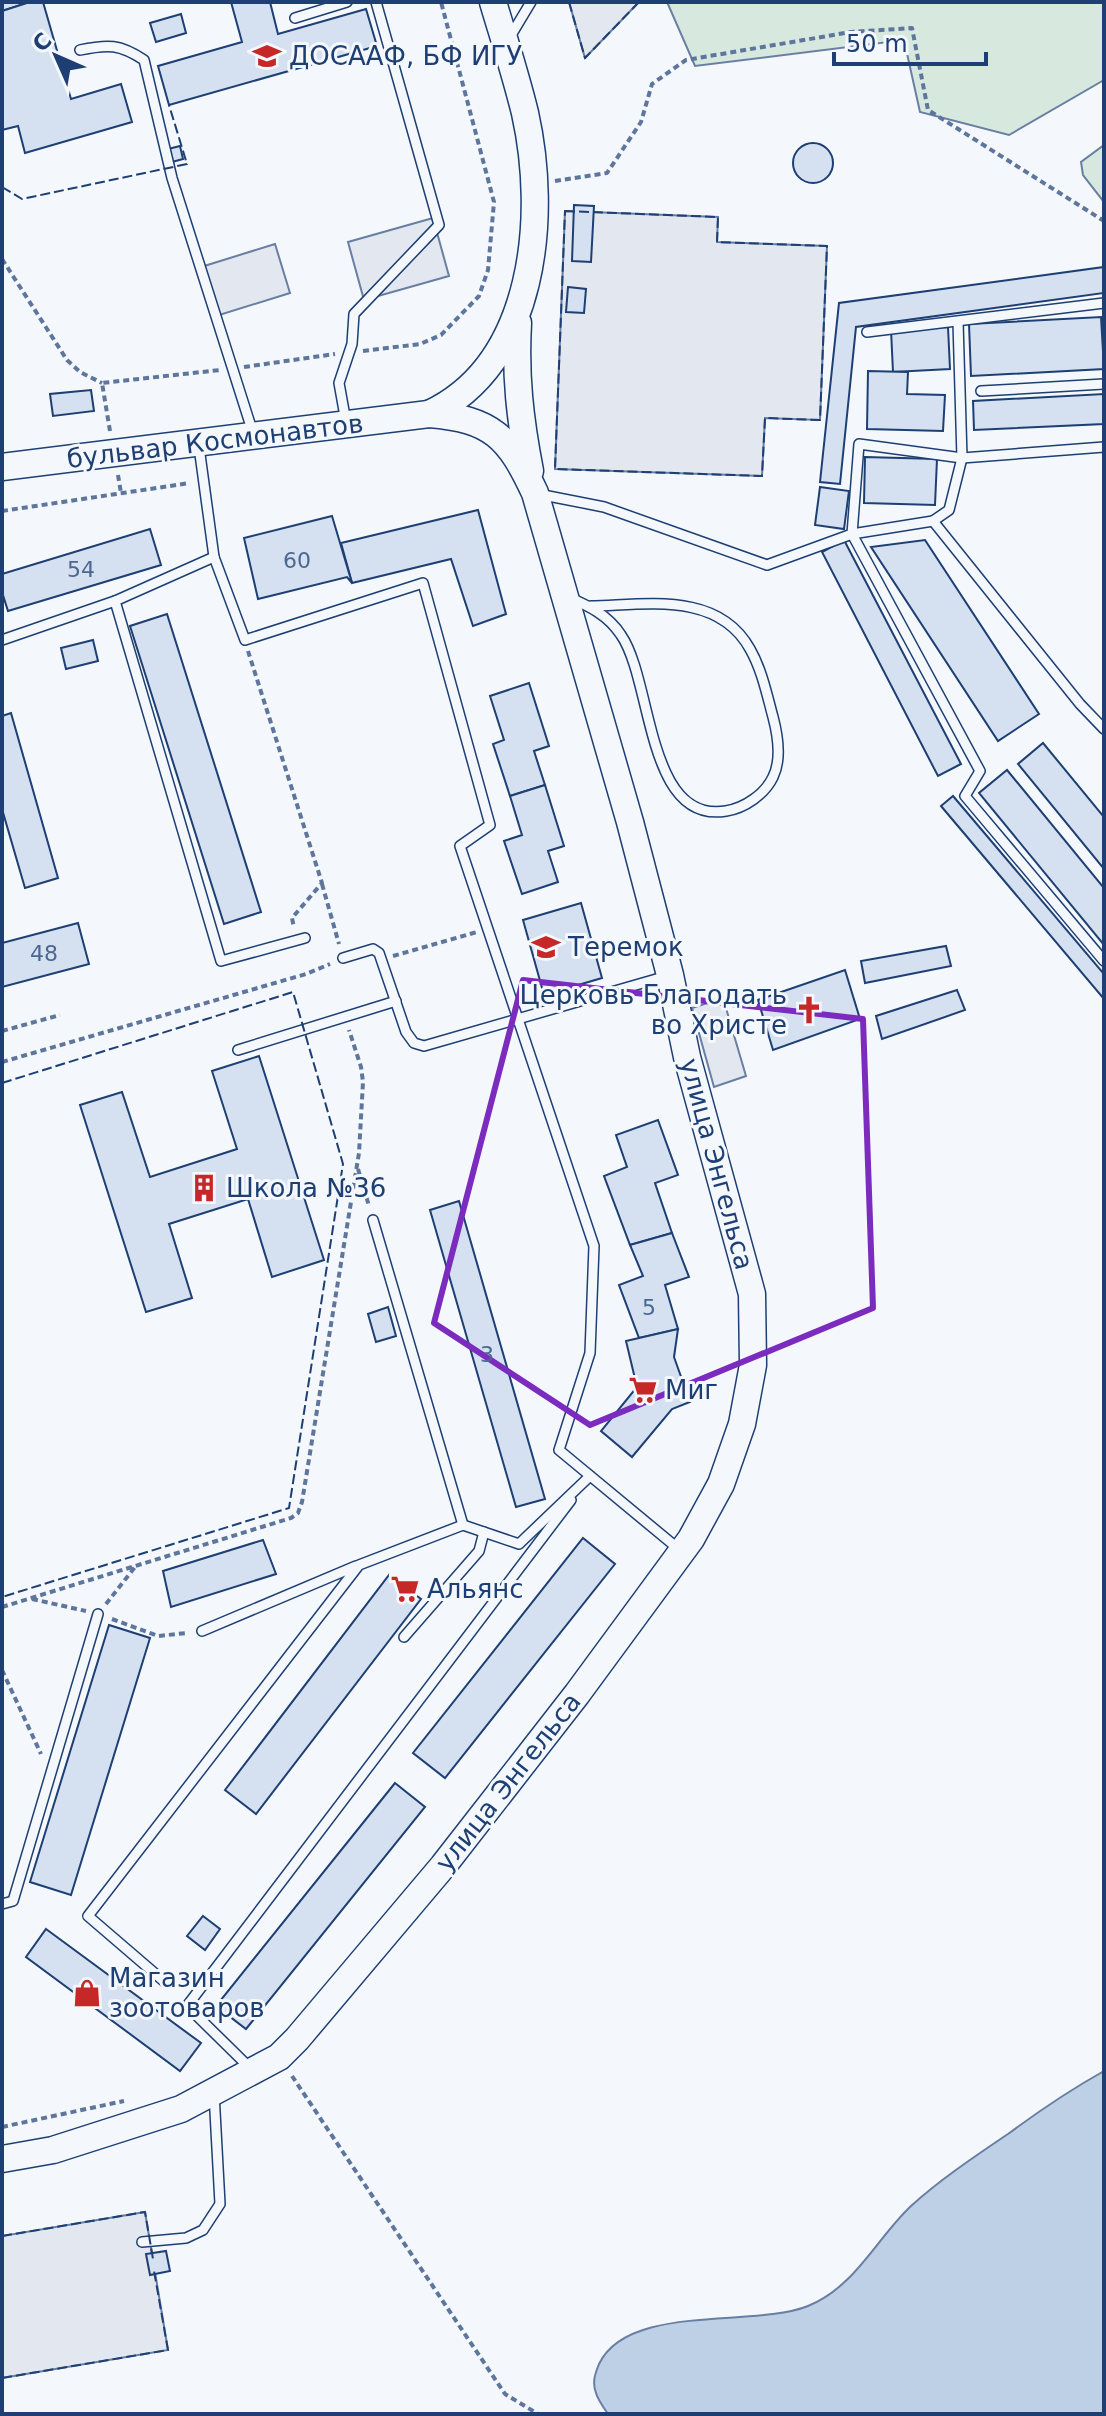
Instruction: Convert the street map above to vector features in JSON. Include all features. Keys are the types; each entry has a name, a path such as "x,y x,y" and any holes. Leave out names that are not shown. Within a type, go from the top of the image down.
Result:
{"street":[{"path":"493,2 525,115 534,185 534,227 529,271 519,312 516,368 519,416 535,493"},
{"path":"429,414 452,403 475,383 497,355 519,312"},
{"name":"бульвар Космонавтов","path":"2,467 429,414"},
{"name":"улица Энгельса","path":"279,2057 443,1866 577,1694 682,1551 721,1484 742,1424 753,1365 752,1294 687,1057 670,975 630,822 535,493 513,452 482,424 460,417 429,414"},
{"path":"2,2159 53,2150 167,2114 279,2057"}],"lane":[{"path":"295,18 347,2"},
{"path":"347,425 339,383 350,352 354,314 439,225 376,2"},
{"path":"505,46 531,2"},
{"path":"80,50 105,44 129,50 144,60 172,178 254,436"},
{"path":"867,332 1104,303"},
{"path":"535,493 604,507 767,565 852,534 933,521 949,510 962,458 958,322"},
{"path":"981,391 1104,384"},
{"path":"198,443 214,557 245,640 423,583 490,825 460,846 594,1246 590,1353 559,1450 682,1551"},
{"path":"1104,447 962,458 859,444 852,534 980,771 965,796 1104,961"},
{"path":"933,521 1080,704 1104,729"},
{"path":"2,640 115,601 214,557"},
{"path":"564,595 591,606 609,620 622,636 635,660 662,767 681,797 694,807 711,813 730,811 750,802 765,790 775,775 779,755 777,730 763,680 750,649 738,631 720,617 679,605 591,606"},
{"path":"115,601 221,961 305,938"},
{"path":"343,958 373,949 383,959 406,1032 414,1043 424,1046 670,975"},
{"path":"238,1050 396,1001"},
{"path":"373,1220 463,1525"},
{"path":"202,1631 463,1525 519,1544 590,1476"},
{"path":"253,2071 187,2006 590,1476"},
{"path":"404,1637 479,1551 484,1532"},
{"path":"166,1983 88,1916 359,1565"},
{"path":"2,1904 13,1901 98,1614"},
{"path":"142,2242 186,2238 203,2230 220,2204 214,2091"}],"path":[{"path":"2,259 67,360 80,372 102,383 420,344 441,335 479,296 488,270 494,202 441,2"},
{"path":"534,185 607,173 641,122 652,84 686,60 851,32 912,28 928,110 1104,221"},
{"path":"102,383 121,493"},
{"path":"2,511 204,480"},
{"path":"2,1062 306,974 343,958 245,640"},
{"path":"305,938 293,927 292,918 322,883"},
{"path":"383,959 486,929"},
{"path":"2,1031 60,1015"},
{"path":"2,1607 291,1518 298,1513 305,1487 357,1166 363,1082 344,1015"},
{"path":"357,1166 373,1220"},
{"path":"98,1614 135,1566"},
{"path":"29,1599 98,1614 158,1636 202,1631"},
{"path":"2,1670 50,1774"},
{"path":"279,2057 505,2394 538,2414"},
{"path":"2,2127 134,2099"}],"highlighted area":[{"path":"523,980 863,1019 873,1308 590,1425 434,1323"}],"shaded area":[{"path":"569,2 639,2 585,58"},
{"path":"667,2 1104,2 1104,80 1009,135 920,112 904,40 695,66"},
{"path":"1104,145 1104,202 1083,175 1081,162"},
{"path":"565,211 718,217 717,242 827,246 820,420 765,418 762,476 555,469"},
{"path":"433,218 449,276 364,300 348,242"},
{"path":"275,244 290,293 216,316 201,267"},
{"path":"723,998 746,1076 714,1087 692,1008"},
{"path":"145,2212 168,2350 2,2378 2,2236"}],"water":[{"path":"1104,2071 1104,2414 608,2414 597,2396 594,2382 599,2364 614,2345 636,2332 664,2325 785,2312 824,2298 852,2275 898,2219 934,2187 1043,2109"}],"building":[{"path":"2,2 30,2 2,11"},
{"path":"30,2 43,2 71,99 121,84 132,122 25,153 18,126 2,130 2,11"},
{"name":"ДОСААФ, БФ ИГУ","path":"231,2 270,2 278,34 366,9 377,46 169,105 158,66 242,42"},
{"path":"181,14 186,33 156,42 150,23"},
{"path":"813,143 827,149 833,163 827,177 813,183 799,177 793,163 799,149"},
{"path":"180,146 183,159 172,162 168,149"},
{"path":"574,205 594,206 591,262 572,261"},
{"path":"1104,267 1104,293 856,327 840,484 820,482 839,303"},
{"path":"568,287 586,289 584,313 566,312"},
{"path":"1101,317 1104,369 971,376 969,324"},
{"path":"948,327 950,369 893,372 891,330"},
{"path":"868,371 908,372 907,394 945,395 943,431 867,429"},
{"path":"91,390 94,411 53,416 50,394"},
{"path":"1104,394 1104,424 974,430 973,401"},
{"path":"865,457 937,459 935,505 864,503"},
{"path":"820,487 849,491 844,529 815,525"},
{"path":"478,510 506,614 473,626 451,559 352,583 341,543"},
{"path":"332,516 352,583 347,577 258,599 244,538"},
{"path":"150,529 161,565 8,611 2,592 2,574"},
{"path":"844,540 961,764 938,776 822,552"},
{"path":"925,540 1039,714 998,741 871,547"},
{"path":"167,614 261,912 224,924 130,626"},
{"path":"93,640 98,661 66,669 61,648"},
{"path":"529,683 549,746 534,751 545,785 510,796 493,744 504,740 490,696"},
{"path":"11,713 58,878 25,888 2,809 2,716"},
{"path":"1043,743 1104,817 1104,869 1018,764"},
{"path":"1007,770 1104,888 1104,945 979,793"},
{"path":"545,785 564,846 548,851 558,882 522,894 504,841 522,835 510,796"},
{"path":"953,796 1104,974 1104,999 941,806"},
{"path":"581,903 602,978 544,995 523,920"},
{"path":"78,923 89,964 2,987 2,943"},
{"path":"946,946 951,966 865,983 861,961"},
{"name":"Церковь Благодать во Христе","path":"845,970 860,1019 773,1050 758,1000"},
{"path":"957,990 965,1010 882,1039 876,1016"},
{"name":"Школа №36","path":"259,1056 324,1260 272,1277 248,1199 169,1224 192,1298 146,1312 80,1105 122,1092 150,1177 237,1149 212,1071"},
{"path":"658,1120 678,1175 655,1183 672,1233 630,1245 604,1176 627,1167 616,1135"},
{"path":"459,1201 545,1499 516,1507 430,1210"},
{"path":"672,1233 689,1277 665,1285 678,1329 639,1338 619,1285 643,1276 630,1245"},
{"path":"388,1307 396,1336 376,1342 368,1314"},
{"path":"678,1329 674,1357 690,1402 672,1409 632,1457 601,1431 637,1387 626,1341"},
{"path":"583,1538 615,1564 445,1778 413,1753"},
{"path":"263,1540 276,1574 171,1607 163,1571"},
{"path":"389,1575 421,1599 256,1814 225,1790"},
{"path":"109,1625 150,1638 71,1895 30,1882"},
{"path":"395,1783 425,1807 246,2029 216,2006"},
{"path":"203,1916 220,1929 205,1950 187,1936"},
{"path":"46,1929 201,2043 180,2071 26,1957"},
{"path":"166,2251 170,2271 150,2275 146,2254"}],"fence":[{"path":"569,2 585,58 639,2"},
{"path":"2,187 22,199 187,164 169,105"},
{"path":"565,211 718,217 717,242 827,246 820,420 765,418 762,476 555,469 565,211"},
{"path":"2,1083 293,992 343,1164 289,1508 2,1597"},
{"path":"2,2236 145,2212 153,2259"},
{"path":"2,2378 168,2350 154,2271"}],"place":[{"name":"ДОСААФ, БФ ИГУ","path":"267,56"},
{"name":"Теремок","path":"546,947"},
{"name":"Церковь Благодать во Христе","path":"809,1010"},
{"name":"Школа №36","path":"204,1188"},
{"name":"Миг","path":"643,1390"},
{"name":"Альянс","path":"405,1589"},
{"name":"Магазин зоотоваров","path":"87,1993"}]}
